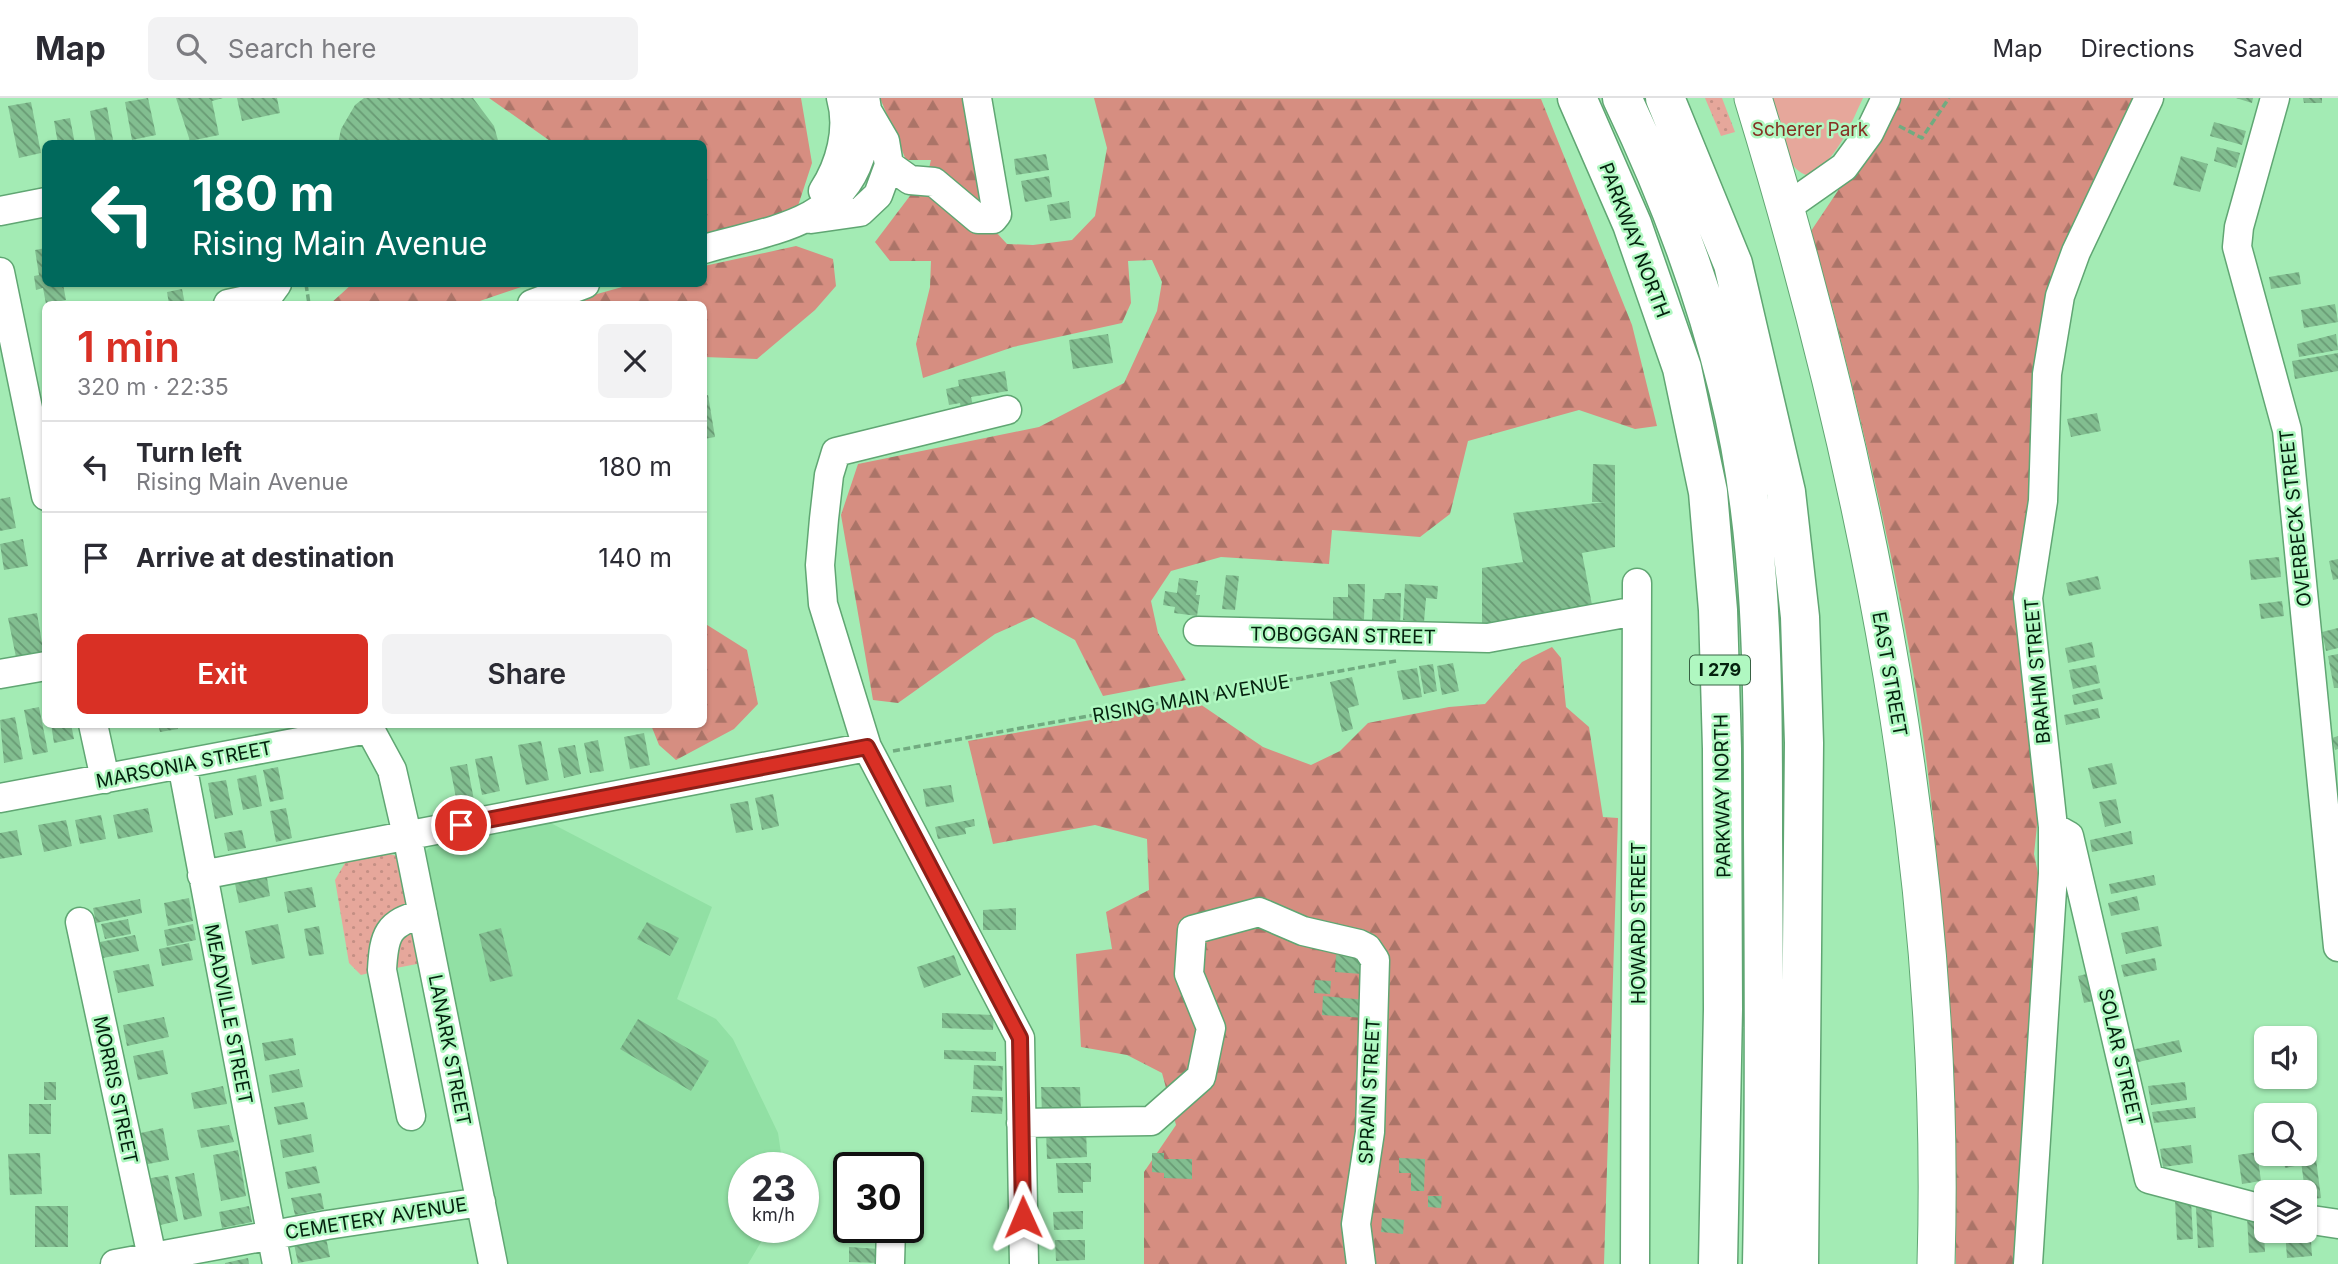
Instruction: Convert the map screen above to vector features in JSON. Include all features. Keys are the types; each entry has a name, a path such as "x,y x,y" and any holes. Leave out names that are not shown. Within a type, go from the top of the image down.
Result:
{"highway":[{"name":"PARKWAY NORTH","path":"1577,98 1632,223 1682,368 1709,492 1718,610 1723,763 1723,1009 1718,1264"},
{"path":"1622,98 1650,156 1728,390 1751,518 1760,638 1763,779 1765,1120 1762,1264"},
{"path":"1665,98 1733,264 1786,492 1800,617 1804,743 1799,1264"}],"main road":[{"name":"EAST STREET","path":"1753,98 1787,207 1832,384 1868,546 1901,737 1922,913 1933,1053 1937,1146 1936,1264"}],"street":[{"path":"804,219 837,169 845,111 841,98"},
{"path":"889,165 910,180 934,181 978,219 985,221 997,214 977,98"},
{"name":"BRAHM STREET","path":"2028,1264 2053,874 2053,827 2028,598 2043,501 2048,361 2056,307 2076,252 2149,98"},
{"name":"OVERBECK STREET","path":"2275,98 2239,226 2237,247 2287,430 2338,947"},
{"path":"804,219 827,219 860,212 878,195 889,165 884,141 867,105"},
{"path":"707,247 804,219 830,205 857,167 866,141 867,105"},
{"path":"1787,207 1844,167 1869,133 1882,106"},
{"path":"0,211 42,203"},
{"path":"0,272 42,477"},
{"path":"540,301 577,287"},
{"path":"237,301 273,289"},
{"path":"1007,410 836,452 829,475 820,565 823,604 879,749 1020,1038 1024,1264"},
{"name":"HOWARD STREET","path":"1635,1264 1637,583"},
{"name":"TOBOGGAN STREET","path":"1198,631 1488,638 1636,611"},
{"path":"0,674 42,667"},
{"path":"94,728 105,779"},
{"name":"MARSONIA STREET","path":"0,799 363,728"},
{"name":"LANARK STREET","path":"369,728 392,770 493,1264"},
{"path":"202,876 407,835 879,749"},
{"name":"MEADVILLE STREET","path":"182,764 277,1264"},
{"name":"SOLAR STREET","path":"2053,827 2069,836 2149,1179 2254,1207"},
{"name":"SPRAIN STREET","path":"1021,1123 1151,1121 1201,1077 1211,1028 1189,974 1192,930 1259,912 1303,931 1359,944 1372,953 1375,960 1370,1132 1356,1224 1361,1264"},
{"path":"411,1116 382,971 383,948 391,928 401,920 423,914"},
{"name":"MORRIS STREET","path":"80,922 152,1257"},
{"name":"CEMETERY AVENUE","path":"114,1264 272,1234 481,1202"},
{"path":"2317,1221 2338,1224"},
{"path":"890,1264 891,1243"}],"path":[{"path":"1882,106 1922,138 1949,98"},
{"name":"RISING MAIN AVENUE","path":"879,749 1401,660"}],"shaded area":[{"path":"543,819 712,907 677,999 716,1019 733,1039 778,1133 781,1152 728,1152 728,1243 760,1243 748,1264 500,1264 426,851 438,838"}],"green space":[{"path":"489,98 801,98 812,163 796,212 707,236 707,140 549,140"},
{"path":"880,98 963,98 985,220 1007,244 1033,245 1072,240 1095,216 1107,148 1094,98 1541,99 1632,325 1657,426 1635,429 1579,410 1468,441 1450,514 1420,537 1332,530 1329,564 1221,557 1171,571 1151,601 1158,633 1186,680 1103,696 1075,640 1033,617 995,634 898,703 873,700 841,515 858,464 1039,427 1124,383 1157,311 1162,282 1152,260 1128,261 1131,303 1122,323 1013,347 923,378 916,344 930,287 931,261 890,261 875,242 928,172 931,160 906,160"},
{"path":"1705,98 1722,98 1735,132 1721,136"},
{"name":"Scherer Park","path":"1764,98 1863,98 1834,153 1817,170 1806,175 1797,170 1784,152"},
{"path":"1900,98 2139,98 2041,357 2038,816 2034,854 2042,892 2018,1264 1956,1264 1946,979 1927,766 1901,604 1882,513 1836,320 1811,231"},
{"path":"796,246 833,259 836,286 815,310 757,359 707,357 707,301 572,301 622,287 707,287 707,265"},
{"path":"349,287 521,287 480,301 333,301"},
{"path":"707,625 747,650 758,704 734,729 676,760 659,745 652,728 707,728"},
{"path":"1552,647 1561,658 1566,707 1589,727 1603,817 1618,818 1604,1264 1144,1264 1144,1172 1176,1125 1162,1073 1127,1055 1081,1047 1076,954 1112,949 1106,912 1149,890 1147,839 1095,825 993,844 968,741 1197,702 1263,747 1311,765 1340,751 1368,723 1449,707 1485,704 1522,662"},
{"path":"389,850 389,854 398,856 410,907 377,971 361,975 349,963 335,880 345,863"},
{"path":"412,927 422,963 386,970 389,955"}],"building":[{"path":"148,98 156,135 132,140 125,102"},
{"path":"176,98 223,98 212,101 219,135 190,140"},
{"path":"237,98 277,98 280,113 242,121"},
{"path":"364,98 473,98 494,126 498,140 339,140 341,129 355,105"},
{"path":"2236,98 2253,98 2252,103"},
{"path":"2303,98 2322,98 2322,103 2304,103"},
{"path":"31,102 41,153 19,158 8,106"},
{"path":"107,107 113,140 95,140 90,111"},
{"path":"70,118 74,140 57,140 54,121"},
{"path":"2214,122 2246,131 2242,145 2210,136"},
{"path":"2217,147 2240,153 2236,168 2214,161"},
{"path":"1046,154 1049,170 1016,175 1014,159"},
{"path":"2181,156 2208,164 2200,192 2173,185"},
{"path":"1049,176 1052,197 1025,202 1021,181"},
{"path":"1069,201 1071,218 1050,221 1047,205"},
{"path":"42,249 42,287 64,287 66,300 45,301 43,288 36,290 34,276 39,275 35,250"},
{"path":"2299,272 2301,284 2271,289 2269,277"},
{"path":"182,289 184,301 168,301 167,292"},
{"path":"2335,304 2338,322 2304,328 2301,310"},
{"path":"1108,334 1113,363 1073,369 1069,340"},
{"path":"2336,334 2338,350 2299,357 2297,344"},
{"path":"2338,353 2338,371 2295,379 2292,361"},
{"path":"1005,371 1008,391 971,397 973,406 961,408 960,403 949,405 946,389 959,386 958,380"},
{"path":"707,395 715,437 707,438"},
{"path":"2097,413 2101,431 2071,437 2067,419"},
{"path":"1593,464 1615,465 1615,547 1582,553 1592,605 1482,624 1482,568 1523,562 1513,513 1605,502 1592,502"},
{"path":"10,497 16,528 0,531 0,499"},
{"path":"23,539 28,566 4,570 0,544"},
{"path":"2279,557 2281,577 2251,580 2249,560"},
{"path":"2338,559 2338,579 2333,580 2329,561"},
{"path":"1226,575 1239,576 1235,610 1222,609"},
{"path":"2098,576 2101,589 2069,596 2066,583"},
{"path":"1179,578 1198,581 1196,595 1200,595 1197,616 1174,613 1175,607 1163,605 1165,591 1177,593"},
{"path":"1348,584 1365,584 1364,620 1333,619 1333,597 1348,597"},
{"path":"1405,584 1438,586 1437,599 1426,598 1424,622 1403,620"},
{"path":"1385,593 1401,593 1400,629 1382,628 1383,621 1372,620 1373,599 1384,599"},
{"path":"2282,601 2284,616 2261,619 2259,604"},
{"path":"37,613 42,662 18,667 8,618"},
{"path":"2338,628 2338,648 2326,651 2322,632"},
{"path":"2092,642 2095,657 2068,663 2065,648"},
{"path":"2338,654 2338,688 2334,688 2328,656"},
{"path":"1453,663 1459,691 1442,695 1437,666"},
{"path":"1433,664 1437,691 1424,694 1419,666"},
{"path":"2096,665 2100,683 2073,689 2069,670"},
{"path":"1417,668 1422,697 1403,700 1397,671"},
{"path":"1352,677 1359,705 1348,708 1353,729 1342,732 1330,682"},
{"path":"2100,688 2103,699 2074,705 2072,695"},
{"path":"39,707 48,752 33,755 24,710"},
{"path":"2098,708 2100,718 2066,725 2064,715"},
{"path":"15,717 23,759 4,763 0,720"},
{"path":"52,728 72,728 74,739 54,743"},
{"path":"159,728 178,729 160,732"},
{"path":"644,733 650,765 630,769 624,737"},
{"path":"2338,736 2338,749 2335,750 2332,738"},
{"path":"598,740 604,771 590,773 584,743"},
{"path":"541,741 549,780 526,785 518,745"},
{"path":"575,745 581,774 564,778 558,748"},
{"path":"492,756 500,791 482,795 475,759"},
{"path":"2112,763 2117,784 2093,789 2088,768"},
{"path":"467,764 474,800 457,803 450,767"},
{"path":"278,767 284,799 270,802 263,770"},
{"path":"256,775 262,806 243,810 237,779"},
{"path":"226,780 233,815 215,819 208,783"},
{"path":"951,785 954,802 926,807 923,789"},
{"path":"773,794 779,826 762,830 755,798"},
{"path":"2116,799 2121,823 2105,827 2099,802"},
{"path":"748,801 753,830 736,833 730,804"},
{"path":"148,808 153,832 118,839 113,815"},
{"path":"286,808 292,838 276,842 270,811"},
{"path":"101,815 106,839 80,844 75,820"},
{"path":"974,819 975,826 965,828 966,834 938,839 935,827"},
{"path":"66,820 72,846 44,852 38,825"},
{"path":"17,830 22,855 0,859 0,833"},
{"path":"242,830 246,848 228,851 224,833"},
{"path":"2131,831 2133,844 2092,852 2090,840"},
{"path":"266,872 270,896 239,903 234,879"},
{"path":"2154,875 2156,885 2111,894 2109,884"},
{"path":"312,887 316,907 288,913 284,892"},
{"path":"2137,896 2140,910 2111,916 2108,903"},
{"path":"189,898 193,921 168,926 164,903"},
{"path":"140,899 142,913 96,923 93,908"},
{"path":"1016,908 1016,930 983,930 983,910"},
{"path":"128,919 131,934 105,939 101,924"},
{"path":"647,922 679,938 670,956 637,939"},
{"path":"193,924 196,940 167,946 164,930"},
{"path":"278,924 285,958 252,965 245,931"},
{"path":"319,926 324,954 309,956 304,929"},
{"path":"2158,926 2162,946 2126,954 2121,933"},
{"path":"501,928 513,976 490,982 479,934"},
{"path":"135,935 139,951 103,958 100,942"},
{"path":"189,943 193,960 162,966 159,949"},
{"path":"954,955 961,975 924,988 917,967"},
{"path":"1336,955 1363,957 1362,974 1335,972"},
{"path":"2155,958 2157,970 2124,977 2121,965"},
{"path":"149,964 154,986 118,993 113,971"},
{"path":"2091,973 2097,1000 2084,1003 2078,976"},
{"path":"1315,980 1331,981 1330,994 1314,993"},
{"path":"1323,996 1366,1000 1365,1018 1322,1015"},
{"path":"942,1013 994,1015 993,1030 942,1028"},
{"path":"164,1017 169,1037 127,1046 123,1025"},
{"path":"638,1019 709,1061 691,1091 620,1049"},
{"path":"293,1038 296,1055 265,1061 262,1043"},
{"path":"2179,1040 2182,1052 2134,1063 2131,1050"},
{"path":"163,1050 168,1074 138,1080 133,1056"},
{"path":"944,1050 996,1052 996,1061 944,1059"},
{"path":"974,1065 1003,1066 1002,1091 973,1089"},
{"path":"299,1069 303,1087 272,1093 269,1075"},
{"path":"44,1082 56,1082 56,1100 44,1100"},
{"path":"2185,1082 2187,1100 2151,1105 2148,1086"},
{"path":"223,1086 227,1104 194,1109 191,1093"},
{"path":"1041,1087 1080,1087 1081,1112 1042,1113"},
{"path":"972,1096 1003,1097 1002,1114 971,1112"},
{"path":"304,1102 308,1119 278,1125 274,1107"},
{"path":"29,1104 51,1104 51,1134 29,1134"},
{"path":"2195,1107 2196,1118 2154,1123 2152,1112"},
{"path":"229,1125 234,1142 201,1148 197,1130"},
{"path":"163,1128 169,1160 143,1165 136,1134"},
{"path":"1086,1129 1087,1157 1047,1159 1046,1130"},
{"path":"311,1134 314,1152 283,1158 280,1140"},
{"path":"2191,1145 2193,1163 2163,1167 2160,1149"},
{"path":"238,1150 246,1196 221,1201 213,1155"},
{"path":"2254,1152 2254,1166 2259,1166 2261,1180 2242,1184 2238,1155"},
{"path":"40,1153 42,1194 10,1195 8,1154"},
{"path":"1152,1153 1164,1153 1164,1159 1192,1159 1192,1179 1164,1178 1164,1173 1152,1172"},
{"path":"1399,1158 1425,1159 1424,1191 1411,1191 1411,1173 1399,1173"},
{"path":"1056,1163 1091,1163 1091,1182 1083,1182 1083,1193 1058,1193"},
{"path":"316,1166 320,1183 288,1189 285,1172"},
{"path":"2302,1166 2317,1166 2321,1198 2317,1199 2317,1180 2303,1180"},
{"path":"194,1173 202,1216 184,1220 175,1177"},
{"path":"168,1175 178,1221 156,1226 146,1179"},
{"path":"321,1193 324,1209 295,1215 291,1198"},
{"path":"1428,1196 1442,1196 1441,1208 1428,1207"},
{"path":"2191,1200 2193,1239 2177,1240 2175,1201"},
{"path":"35,1206 68,1206 68,1247 35,1247"},
{"path":"249,1206 252,1222 222,1228 219,1212"},
{"path":"2211,1206 2214,1247 2198,1248 2196,1207"},
{"path":"1083,1211 1083,1229 1054,1230 1053,1212"},
{"path":"2247,1217 2254,1217 2254,1243 2264,1243 2265,1252 2249,1253"},
{"path":"1382,1218 1404,1220 1403,1234 1381,1232"},
{"path":"326,1238 330,1257 298,1263 294,1244"},
{"path":"1055,1240 1085,1240 1085,1260 1056,1261"},
{"path":"2286,1243 2311,1243 2312,1256 2287,1258"},
{"path":"849,1247 880,1249 880,1263 849,1262"},
{"path":"248,1258 249,1264 225,1264 225,1263"}],"route":[{"path":"461,825 867,747 1020,1038 1023,1217"}]}
